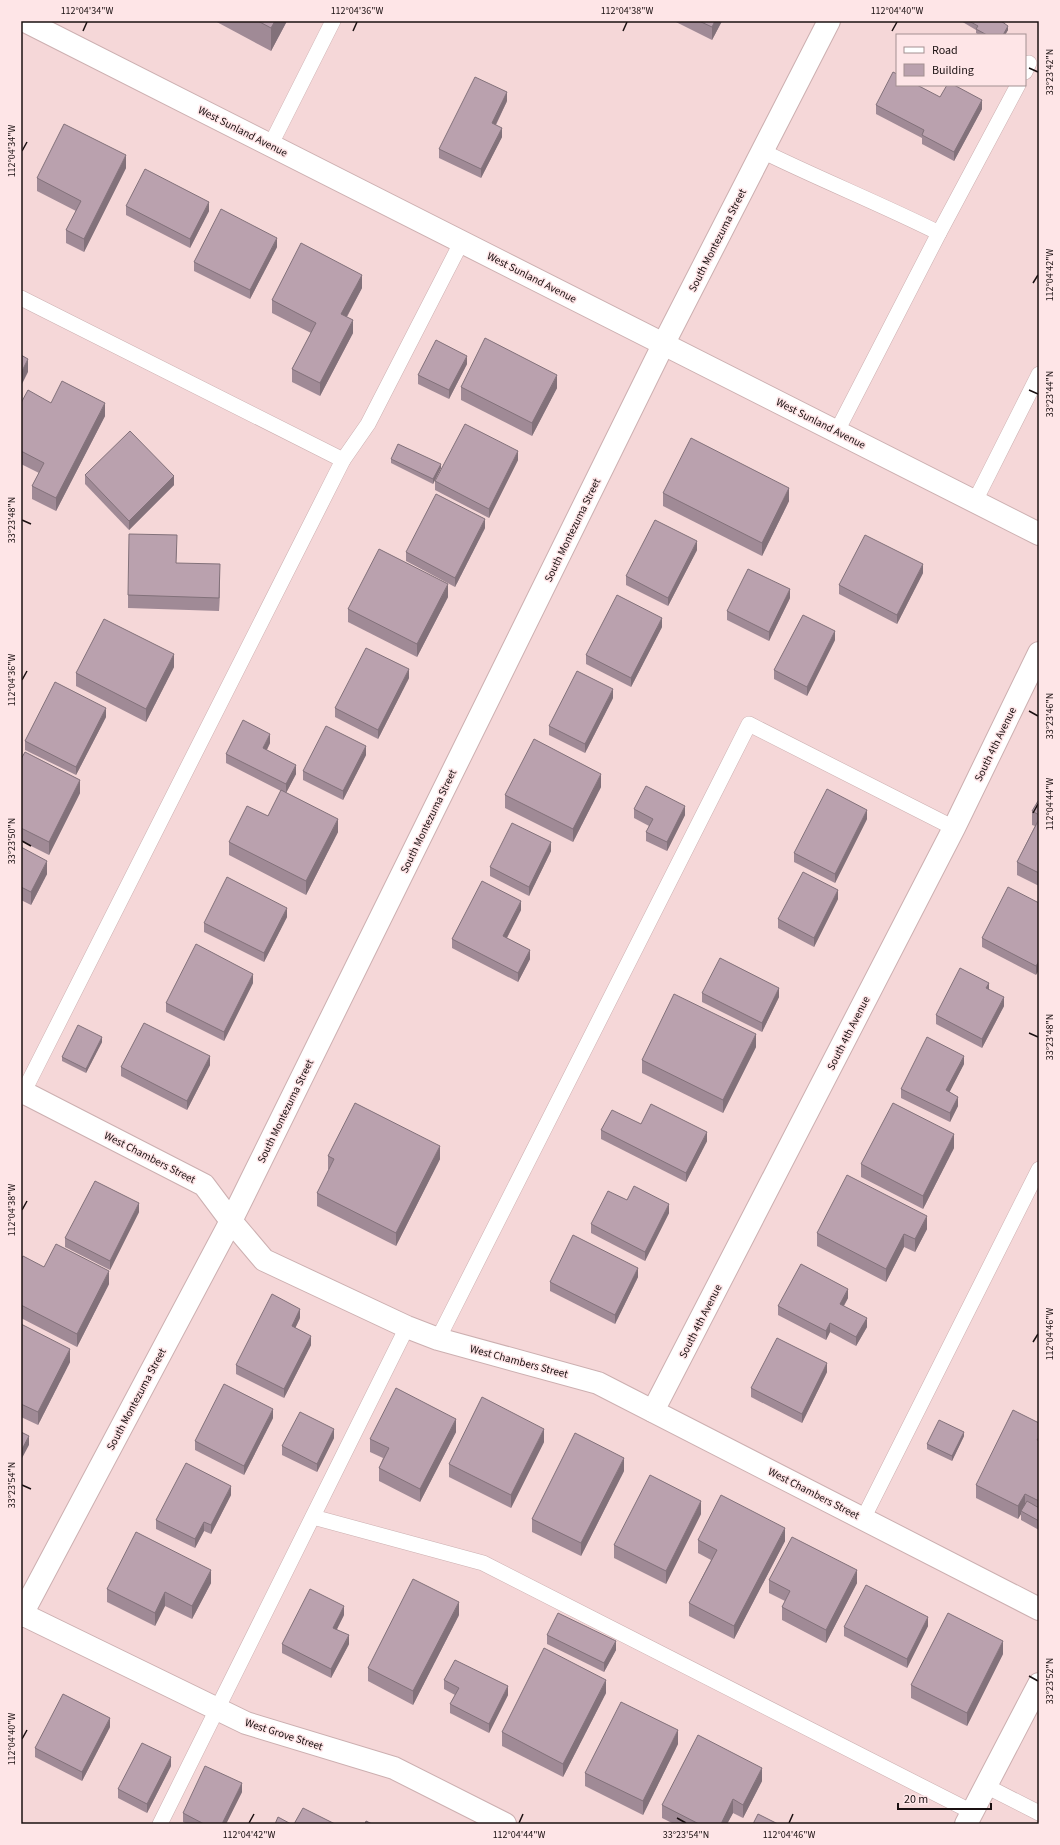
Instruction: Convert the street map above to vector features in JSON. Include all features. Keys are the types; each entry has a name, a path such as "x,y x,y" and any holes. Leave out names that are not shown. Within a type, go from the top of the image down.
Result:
{"street":[{"name":"West Sunland Avenue","path":"25,21 1039,534"},
{"name":"South Montezuma Street","path":"22,1615 230,1221 664,343 828,21"},
{"name":"South 4th Avenue","path":"653,1411 954,828 1039,653"},
{"name":"West Chambers Street","path":"22,1093 204,1185 230,1221 264,1260 407,1327 438,1339 598,1382 1039,1609"},
{"name":"West Grove Street","path":"22,1615 246,1723 394,1768 505,1824"},
{"path":"969,1818 1039,1684"}],"lane":[{"path":"270,146 333,21"},
{"path":"837,431 939,233 1017,86"},
{"path":"762,151 807,173 889,208 939,233"},
{"path":"22,1093 344,460 368,424 462,241"},
{"path":"21,298 344,460"},
{"path":"975,501 1039,374"},
{"path":"438,1339 749,724 954,828"},
{"path":"863,1519 1039,1170"},
{"path":"160,1824 407,1327"},
{"path":"313,1517 483,1563 969,1818"},
{"path":"986,1786 1039,1813"}],"building":[{"path":"258,21 275,21 271,28"},
{"path":"699,21 715,21 712,27"},
{"path":"969,21 1001,21 1008,26 1004,34 985,34 976,29 978,26"},
{"path":"893,72 896,74 896,86 919,86 940,97 946,86 956,86 982,100 954,152 922,135 924,130 876,105"},
{"path":"475,77 507,92 492,123 502,128 481,169 439,149"},
{"path":"64,124 126,155 84,239 66,230 81,201 37,178"},
{"path":"145,169 209,202 190,239 126,206"},
{"path":"221,209 277,238 250,290 194,262"},
{"path":"301,243 362,275 341,314 353,320 320,383 292,369 316,323 272,300"},
{"path":"485,338 557,375 532,423 461,387"},
{"path":"436,340 467,356 449,390 418,375"},
{"path":"21,355 28,359 21,373"},
{"path":"62,381 105,403 56,498 32,486 44,463 21,451 21,403 28,390 51,403"},
{"path":"465,424 518,451 489,509 435,481"},
{"path":"130,431 174,476 129,521 85,475"},
{"path":"691,438 789,488 762,543 663,493"},
{"path":"398,444 441,464 433,479 391,459"},
{"path":"436,494 485,519 455,578 406,552"},
{"path":"655,520 697,541 668,598 626,576"},
{"path":"129,534 177,535 176,563 220,564 219,598 128,595"},
{"path":"865,535 923,564 897,615 839,585"},
{"path":"379,549 448,584 417,644 348,609"},
{"path":"748,569 790,589 769,632 727,611"},
{"path":"617,595 662,618 631,678 586,655"},
{"path":"803,615 835,631 807,687 774,670"},
{"path":"104,619 174,654 146,709 76,673"},
{"path":"366,648 409,669 378,730 335,708"},
{"path":"577,671 613,689 585,744 549,726"},
{"path":"55,682 106,708 76,767 25,741"},
{"path":"243,720 270,734 263,748 296,765 286,784 226,754"},
{"path":"326,726 366,746 343,791 303,771"},
{"path":"534,739 601,774 573,829 505,795"},
{"path":"25,752 80,780 49,842 21,828 21,759"},
{"path":"646,786 685,806 667,842 646,832 653,819 634,809"},
{"path":"827,789 867,810 835,874 794,853"},
{"path":"281,790 338,819 306,881 229,842 247,806 268,816"},
{"path":"1038,801 1039,802 1039,815 1032,811"},
{"path":"1039,819 1039,873 1017,862"},
{"path":"512,823 551,842 529,887 490,867"},
{"path":"21,847 47,861 31,892 21,887"},
{"path":"803,872 838,890 814,938 778,919"},
{"path":"227,877 287,908 264,953 204,923"},
{"path":"482,881 521,901 503,936 530,950 518,973 452,939"},
{"path":"1008,887 1039,903 1039,961 1036,966 982,938"},
{"path":"196,944 253,974 224,1032 166,1003"},
{"path":"720,958 779,988 762,1023 702,993"},
{"path":"960,968 989,983 986,988 1004,997 982,1039 936,1015"},
{"path":"674,994 756,1034 723,1100 642,1060"},
{"path":"144,1023 210,1056 187,1101 121,1067"},
{"path":"78,1025 102,1037 86,1069 62,1057"},
{"path":"927,1037 964,1056 946,1090 958,1097 950,1113 901,1089"},
{"path":"355,1103 440,1146 396,1233 317,1193 334,1159 328,1156"},
{"path":"893,1103 954,1134 923,1196 861,1164"},
{"path":"651,1104 707,1132 686,1173 601,1130 612,1110 641,1124"},
{"path":"847,1175 927,1216 915,1239 904,1234 886,1269 817,1233"},
{"path":"95,1181 139,1203 110,1261 65,1238"},
{"path":"634,1186 669,1204 645,1252 591,1224 608,1191 627,1200"},
{"path":"573,1235 638,1268 615,1315 550,1282"},
{"path":"56,1244 109,1271 77,1334 21,1305 21,1260 23,1256 44,1267"},
{"path":"801,1264 848,1289 840,1304 867,1318 856,1337 830,1323 826,1331 778,1306"},
{"path":"272,1294 300,1309 292,1326 311,1336 284,1389 236,1365"},
{"path":"21,1324 70,1349 38,1412 21,1404"},
{"path":"777,1338 827,1363 802,1414 751,1388"},
{"path":"224,1384 273,1409 244,1466 195,1441"},
{"path":"396,1388 456,1419 420,1489 379,1468 389,1448 370,1439"},
{"path":"482,1397 544,1429 511,1495 449,1464"},
{"path":"1013,1410 1039,1423 1039,1437 1037,1440 1039,1441 1039,1501 1025,1494 1018,1506 976,1485"},
{"path":"300,1412 334,1429 317,1464 282,1446"},
{"path":"939,1420 964,1432 952,1456 927,1444"},
{"path":"21,1432 29,1436 21,1451"},
{"path":"575,1433 624,1458 581,1543 532,1519"},
{"path":"186,1463 231,1486 211,1525 204,1522 195,1539 156,1520"},
{"path":"650,1475 701,1501 666,1571 614,1545"},
{"path":"721,1495 785,1528 734,1626 689,1603 717,1550 698,1540"},
{"path":"1027,1501 1039,1508 1039,1521 1021,1511"},
{"path":"136,1532 211,1570 192,1606 165,1592 155,1613 107,1589"},
{"path":"792,1537 857,1570 826,1630 782,1607 790,1591 769,1580"},
{"path":"413,1579 459,1602 413,1691 368,1668"},
{"path":"866,1585 928,1617 907,1659 844,1627"},
{"path":"310,1589 344,1606 333,1628 349,1635 331,1669 282,1644"},
{"path":"558,1613 616,1641 604,1663 547,1635"},
{"path":"948,1613 1003,1641 967,1713 911,1685"},
{"path":"544,1648 606,1680 563,1764 502,1732"},
{"path":"455,1660 508,1686 489,1724 450,1704 459,1688 444,1680"},
{"path":"63,1694 110,1718 82,1772 35,1748"},
{"path":"621,1702 678,1730 643,1801 585,1773"},
{"path":"698,1735 762,1768 743,1805 733,1799 721,1824 699,1824 662,1805"},
{"path":"142,1743 171,1757 147,1804 118,1789"},
{"path":"205,1766 242,1783 222,1824 204,1824 183,1813"},
{"path":"303,1808 335,1824 294,1824"},
{"path":"758,1814 778,1824 753,1824"},
{"path":"278,1817 291,1824 275,1824"},
{"path":"366,1821 372,1824 365,1824"}]}
